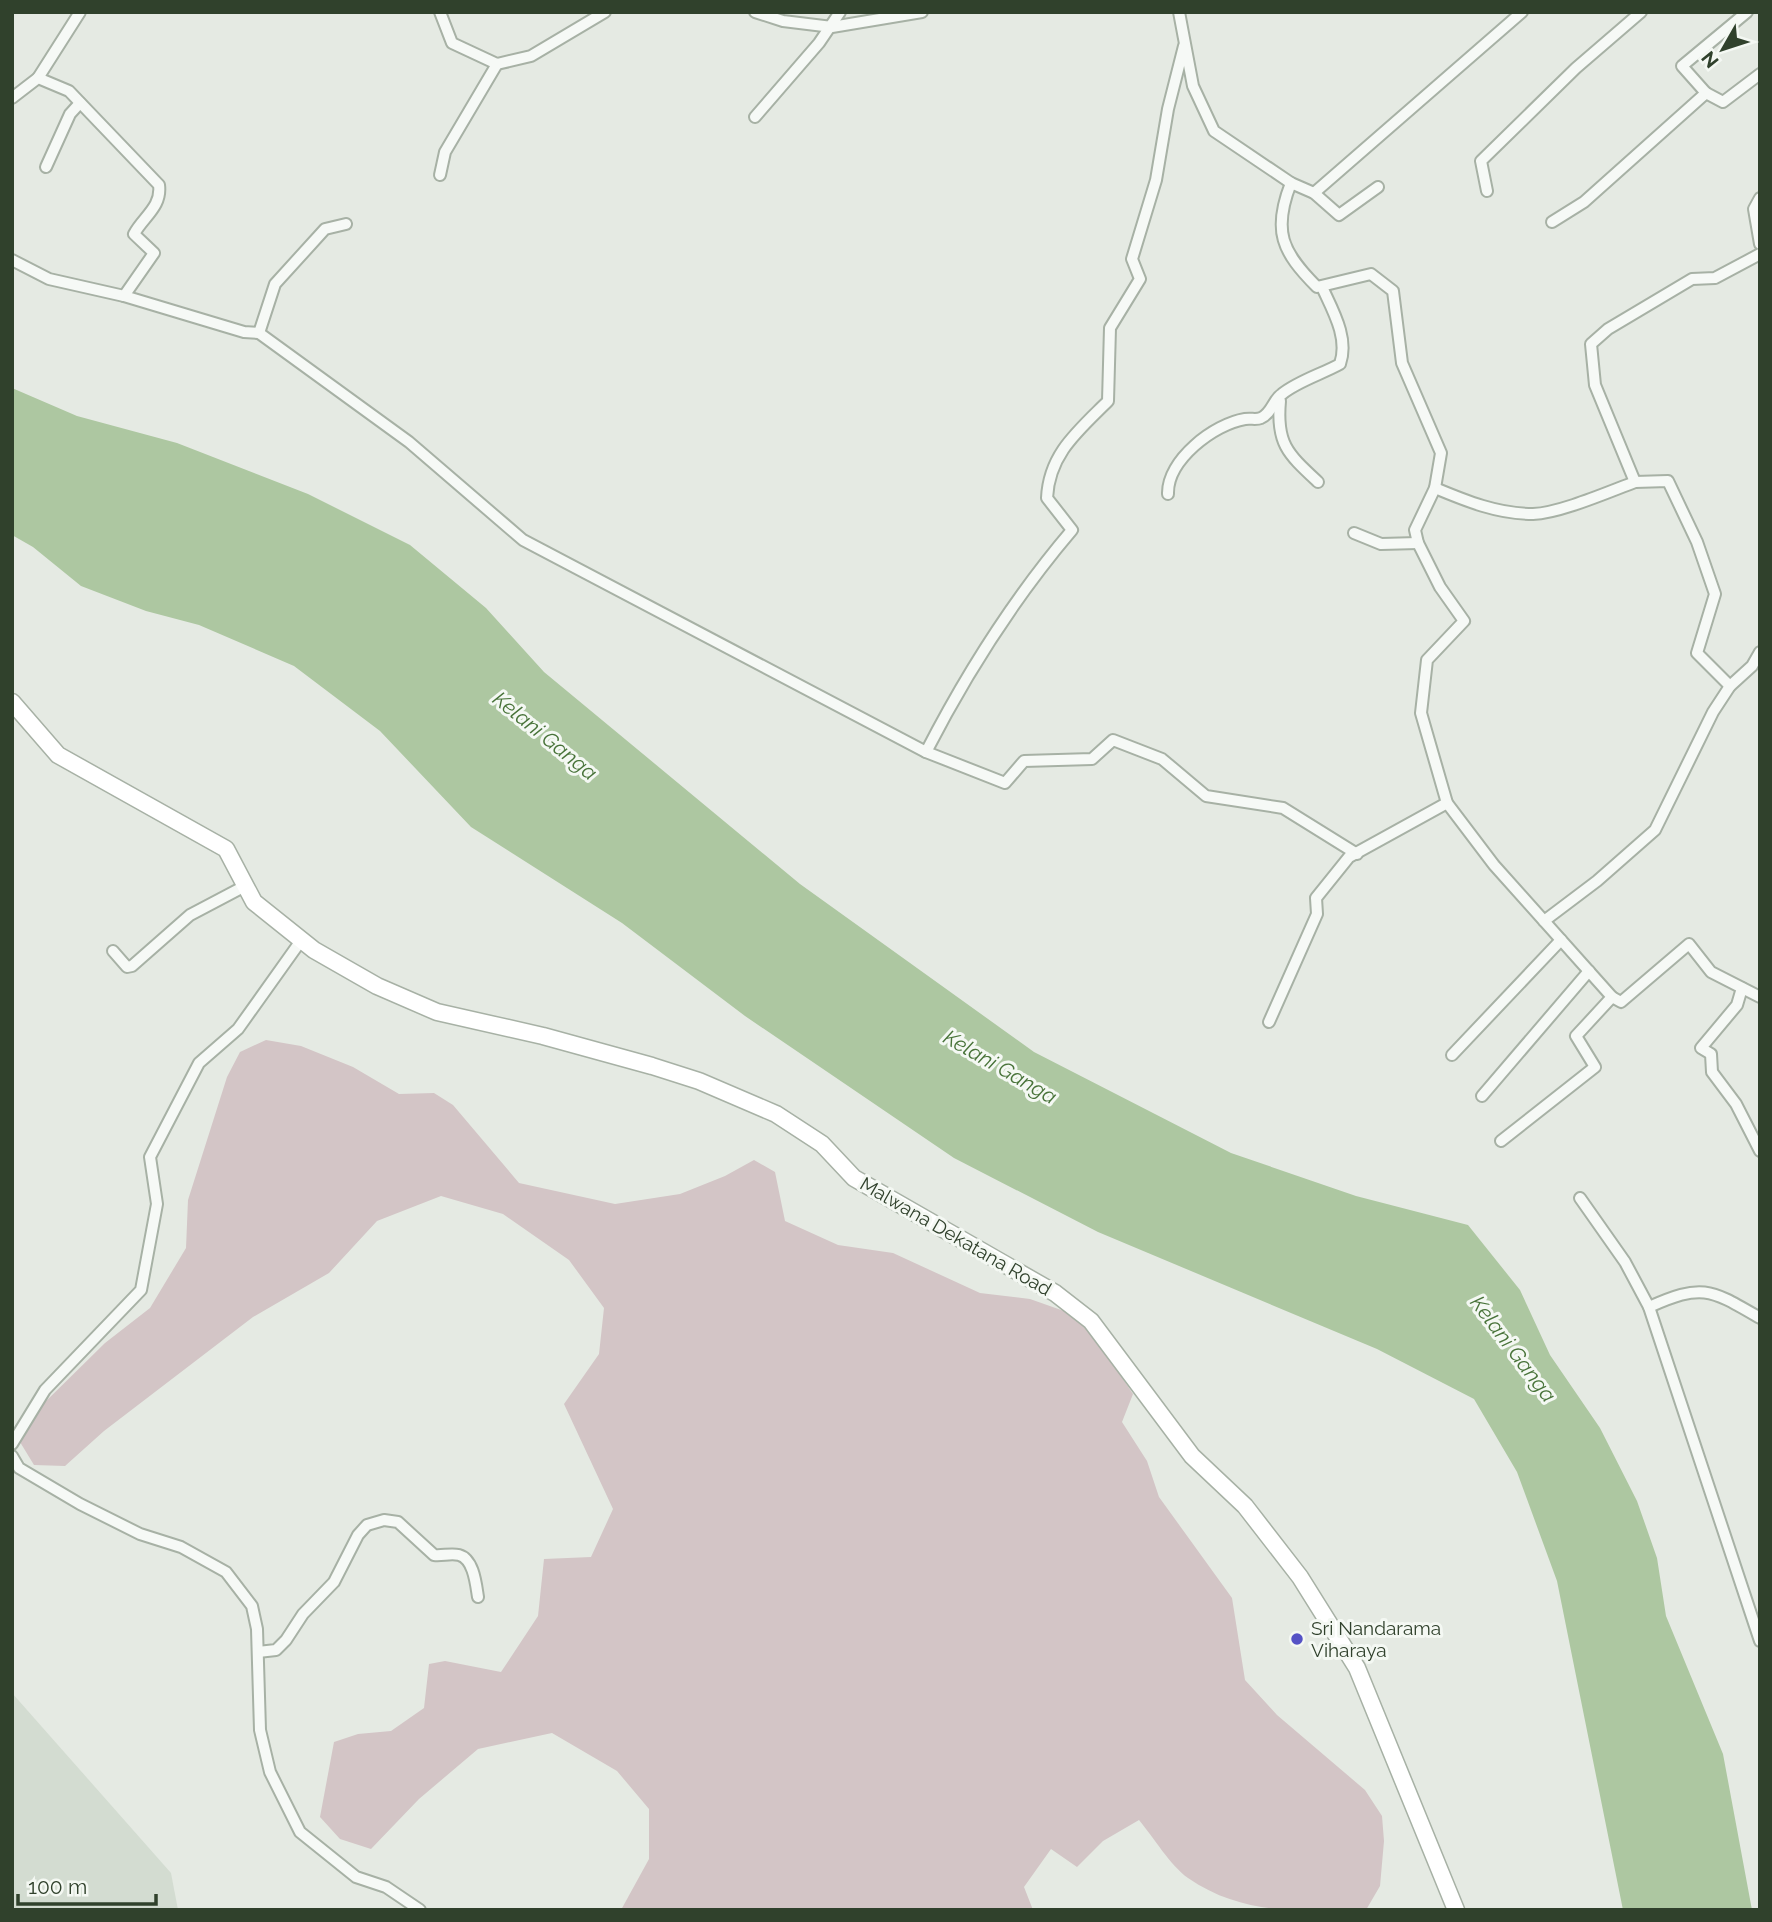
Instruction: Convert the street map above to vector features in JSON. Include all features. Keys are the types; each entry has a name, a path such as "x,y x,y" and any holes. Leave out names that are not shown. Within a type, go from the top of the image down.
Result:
{"main road":[{"name":"Malwana Dekatana Road","path":"12,702 58,755 226,849 254,902 300,942 377,986 437,1012 543,1036 652,1066 699,1081 776,1114 822,1144 854,1178 1055,1293 1091,1321 1192,1456 1245,1506 1300,1577 1357,1668 1456,1910"}],"street":[{"path":"440,12 452,43 497,65 531,56 605,12"},
{"path":"755,12 783,21 832,27 922,12"},
{"path":"755,117 832,27 840,12"},
{"path":"1179,12 1193,86 1214,131 1291,183 1314,193 1339,215 1378,187"},
{"path":"1314,193 1522,12"},
{"path":"1487,191 1481,161 1576,68 1641,12"},
{"path":"1747,12 1682,66 1706,93 1714,100 1723,102 1760,74"},
{"path":"12,98 38,78 77,14"},
{"path":"926,752 954,696 1048,558 1072,530 1047,498 1048,478 1061,447 1108,401 1110,328 1140,279 1132,259 1156,180 1168,109 1184,46"},
{"path":"440,176 445,152 497,65"},
{"path":"38,78 61,86 159,185 161,195 155,208 134,234 154,253 124,296"},
{"path":"1552,222 1584,202 1706,93"},
{"path":"46,167 70,114 80,103"},
{"path":"1291,183 1283,203 1281,241 1303,273 1317,287 1322,288 1371,274 1393,290 1402,363 1441,453 1434,488 1415,530 1418,543 1440,587 1464,621 1427,660 1421,713 1447,803 1494,865 1612,998 1621,1002 1689,944 1711,972 1760,997"},
{"path":"1760,198 1754,209 1760,244"},
{"path":"259,333 275,284 325,229 346,224"},
{"path":"1635,482 1595,385 1591,344 1608,329 1692,279 1715,278 1760,254"},
{"path":"12,260 49,279 124,296 244,332 259,333 409,442 523,540 926,752 1005,783 1024,761 1092,759 1113,740 1162,759 1206,796 1283,808 1357,854"},
{"path":"1168,494 1169,481 1184,455 1217,430 1245,419 1262,418 1272,410 1280,395 1340,364 1345,351 1337,319 1322,288"},
{"path":"1280,395 1278,424 1287,453 1318,482"},
{"path":"1434,488 1478,506 1534,514 1588,500 1635,482 1668,481 1715,594 1697,653 1730,686"},
{"path":"1354,533 1381,544 1418,543"},
{"path":"1544,921 1597,881 1655,830 1713,712 1730,686 1752,666 1760,652"},
{"path":"1269,1022 1317,915 1316,898 1349,857 1447,803"},
{"path":"113,951 127,967 132,966 190,915 245,887"},
{"path":"1452,1055 1561,940"},
{"path":"12,1444 45,1390 141,1290 157,1204 150,1157 199,1063 238,1029 300,942"},
{"path":"1482,1097 1589,971"},
{"path":"1742,988 1737,1005 1701,1048 1711,1054 1712,1072 1736,1104 1760,1151"},
{"path":"1501,1141 1595,1067 1576,1036 1612,998"},
{"path":"1580,1198 1625,1262 1649,1307 1760,1641"},
{"path":"1649,1307 1682,1292 1708,1291 1760,1318"},
{"path":"12,1456 19,1468 80,1504 140,1534 181,1547 226,1572 252,1606 258,1651 260,1730 271,1772 300,1832 356,1877 386,1887 420,1910"},
{"path":"258,1651 270,1652 282,1645 303,1614 334,1582 362,1528 378,1521 398,1522 434,1555 459,1555 466,1560 474,1574 478,1597"}],"shaded area":[{"path":"266,1040 301,1046 353,1067 399,1094 434,1093 453,1105 519,1183 615,1204 680,1194 725,1176 754,1160 775,1172 785,1221 838,1245 893,1253 980,1293 1030,1299 1064,1311 1092,1333 1133,1394 1122,1422 1147,1461 1159,1497 1232,1598 1245,1680 1277,1715 1365,1790 1382,1816 1384,1841 1380,1886 1366,1910 1274,1909 1209,1891 1181,1873 1139,1820 1103,1841 1077,1867 1051,1849 1024,1887 1033,1910 621,1910 649,1859 649,1809 617,1771 552,1733 478,1749 419,1799 371,1849 340,1839 320,1817 334,1742 358,1734 391,1731 424,1708 429,1664 445,1661 501,1672 538,1616 544,1559 591,1557 613,1509 564,1404 599,1354 604,1308 569,1260 503,1214 441,1196 377,1221 329,1273 253,1317 104,1431 65,1466 34,1465 20,1442 39,1408 105,1343 150,1308 186,1248 188,1200 227,1077 240,1052"},
{"path":"12,1693 171,1873 178,1910 12,1910"}],"water":[{"name":"Kelani Ganga","path":"12,388 77,416 177,443 308,494 410,545 486,608 544,672 800,884 1034,1052 1231,1153 1356,1196 1468,1225 1520,1290 1550,1355 1600,1428 1637,1501 1657,1558 1666,1616 1723,1754 1752,1910 1623,1910 1557,1581 1517,1472 1474,1399 1377,1349 1098,1232 954,1158 745,1016 622,923 471,827 380,731 294,666 199,625 146,611 81,586 33,547 12,535"}],"place":[{"name":"Sri Nandarama Viharaya","path":"1297,1639"}]}
